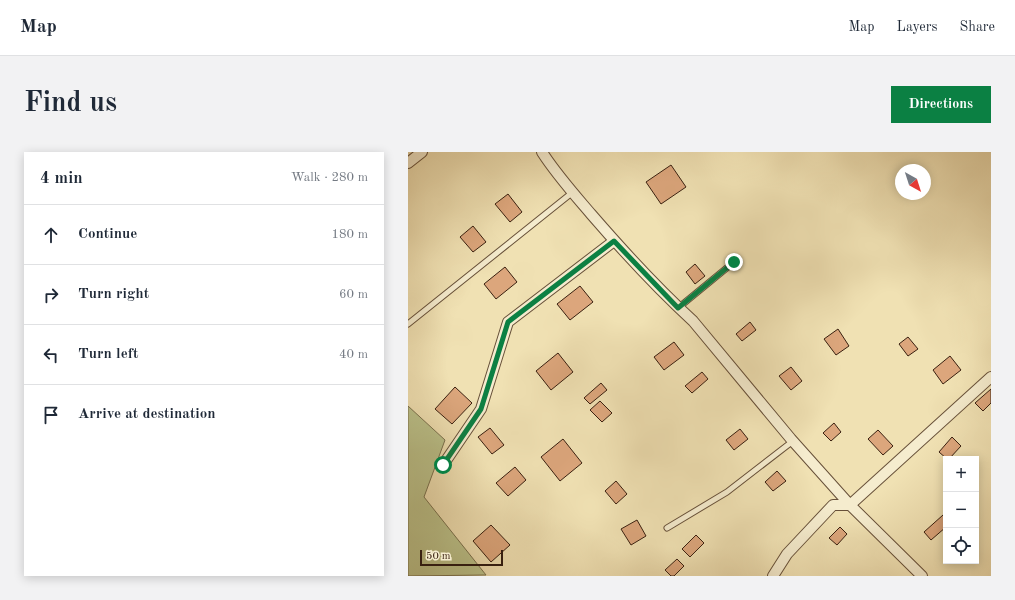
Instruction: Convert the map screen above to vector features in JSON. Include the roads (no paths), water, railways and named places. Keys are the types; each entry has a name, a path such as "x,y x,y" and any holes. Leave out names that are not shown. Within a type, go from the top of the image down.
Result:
{"street":[{"path":"408,163 422,152"},
{"path":"542,152 614,241 678,308 693,321 793,441 850,505 922,576"},
{"path":"443,465 481,409 508,322 614,241"},
{"path":"773,576 787,554 833,505 850,505 991,377"}],"lane":[{"path":"408,324 573,192"},
{"path":"678,308 734,262"},
{"path":"667,528 727,492 793,441"}]}
